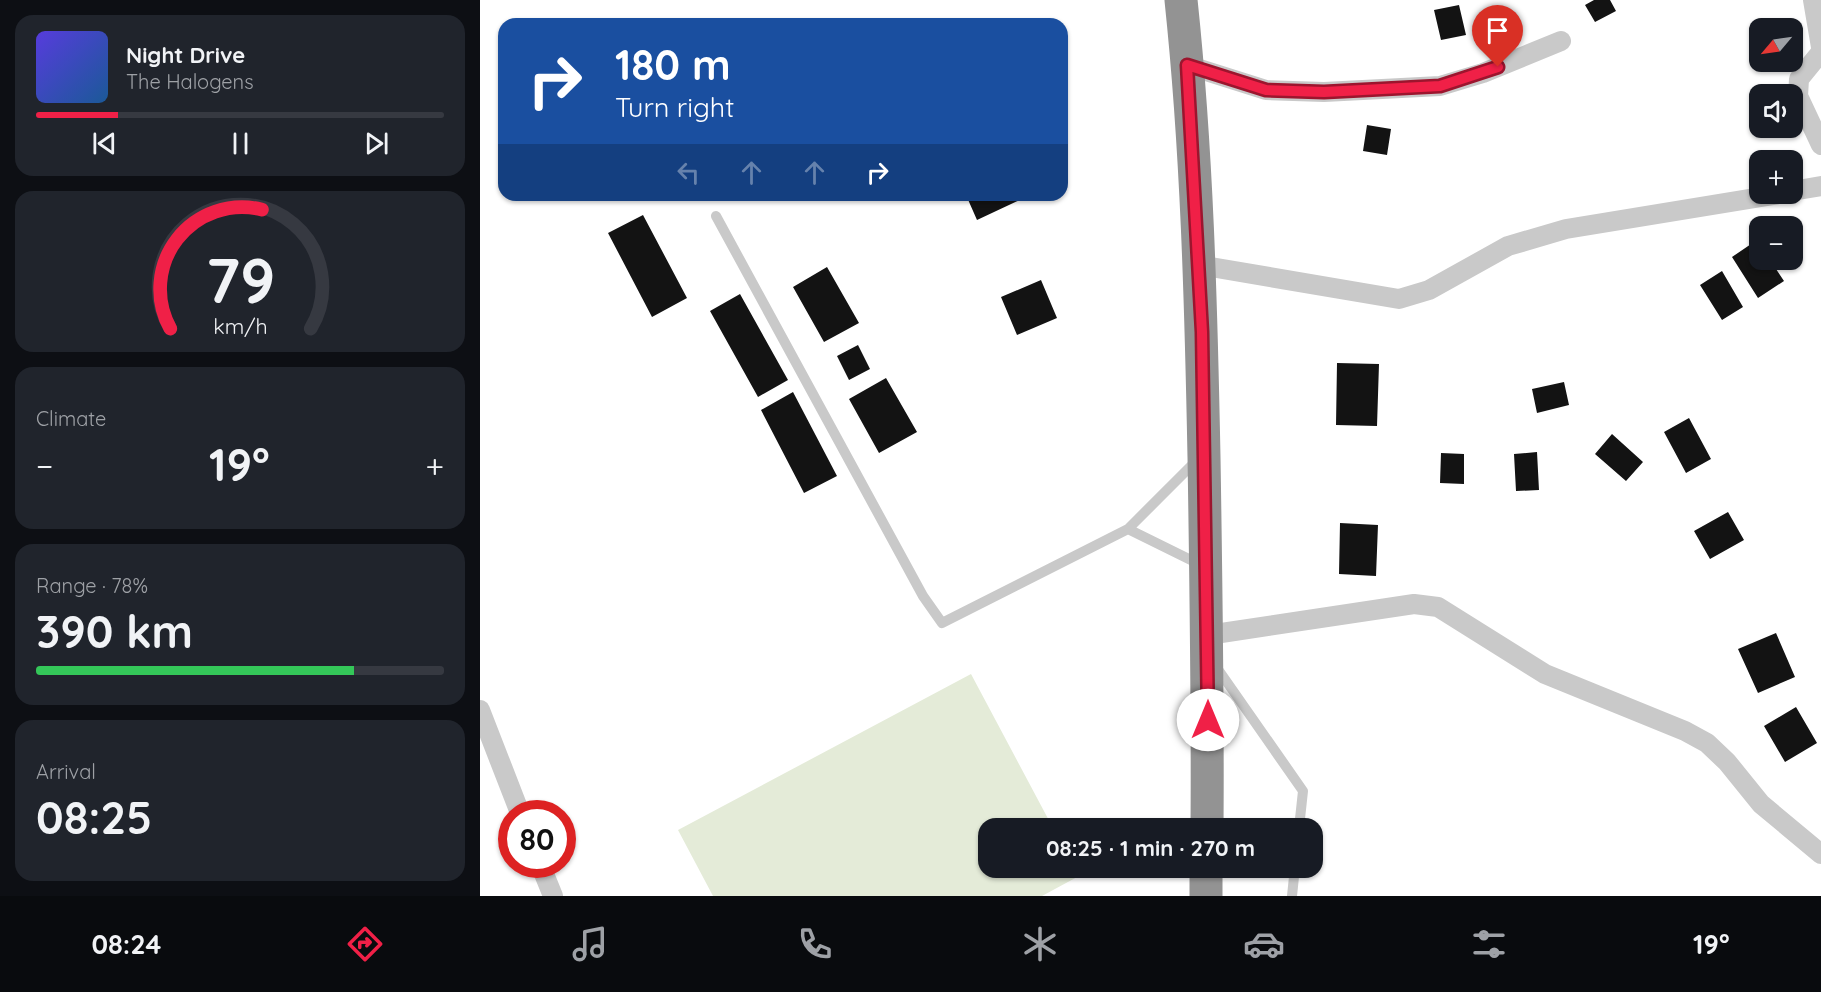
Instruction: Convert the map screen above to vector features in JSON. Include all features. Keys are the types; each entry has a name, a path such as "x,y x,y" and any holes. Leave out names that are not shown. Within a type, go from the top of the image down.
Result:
{"highway":[{"path":"1180,0 1187,65 1199,265 1208,645 1207,818"},
{"path":"1206,878 1206,896"}],"street":[{"path":"1813,0 1821,47"},
{"path":"1187,65 1266,90 1324,92 1440,86 1483,73 1562,41"},
{"path":"1821,52 1799,79 1798,96 1821,145"},
{"path":"1803,189 1821,186"},
{"path":"1199,265 1399,299 1429,290 1508,246 1536,237 1566,229 1749,199"},
{"path":"1208,645 1414,604 1438,607 1545,674 1685,731 1707,743 1727,762 1761,804 1821,854"},
{"path":"480,710 515,800"},
{"path":"546,878 553,896"}],"lane":[{"path":"716,216 923,596 942,623 1128,529 1204,454"},
{"path":"1128,529 1206,568"},
{"path":"1208,645 1303,791 1300,818"},
{"path":"1292,896 1294,878"}],"green space":[{"path":"971,674 1048,818 978,818 978,878 1075,878 1042,896 713,896 678,830"}],"building":[{"path":"1594,0 1610,0 1616,11 1595,22 1585,5"},
{"path":"1459,5 1466,35 1441,40 1434,10"},
{"path":"1367,125 1391,129 1387,155 1363,151"},
{"path":"969,201 1018,201 977,220"},
{"path":"643,215 687,298 652,317 608,233"},
{"path":"1749,245 1749,270 1777,270 1784,281 1758,298 1732,257"},
{"path":"827,267 859,323 824,342 793,287"},
{"path":"1722,271 1743,307 1722,320 1700,285"},
{"path":"1041,280 1057,318 1017,335 1001,297"},
{"path":"740,294 788,380 758,397 710,311"},
{"path":"858,345 870,369 849,380 837,356"},
{"path":"1337,363 1379,364 1377,426 1336,425"},
{"path":"886,378 917,432 879,453 849,399"},
{"path":"1564,382 1569,405 1537,413 1532,389"},
{"path":"793,392 837,476 804,493 761,410"},
{"path":"1689,418 1711,459 1686,473 1664,432"},
{"path":"1612,434 1643,462 1626,481 1595,454"},
{"path":"1537,452 1539,490 1516,491 1514,454"},
{"path":"1441,453 1464,454 1464,484 1440,483"},
{"path":"1728,512 1744,540 1710,559 1694,531"},
{"path":"1340,523 1378,525 1376,576 1339,574"},
{"path":"1776,633 1795,677 1758,693 1738,649"},
{"path":"1796,707 1817,743 1785,762 1764,726"}],"route":[{"path":"1208,720 1202,332 1187,65 1266,90 1324,92 1440,86 1498,67"}]}
